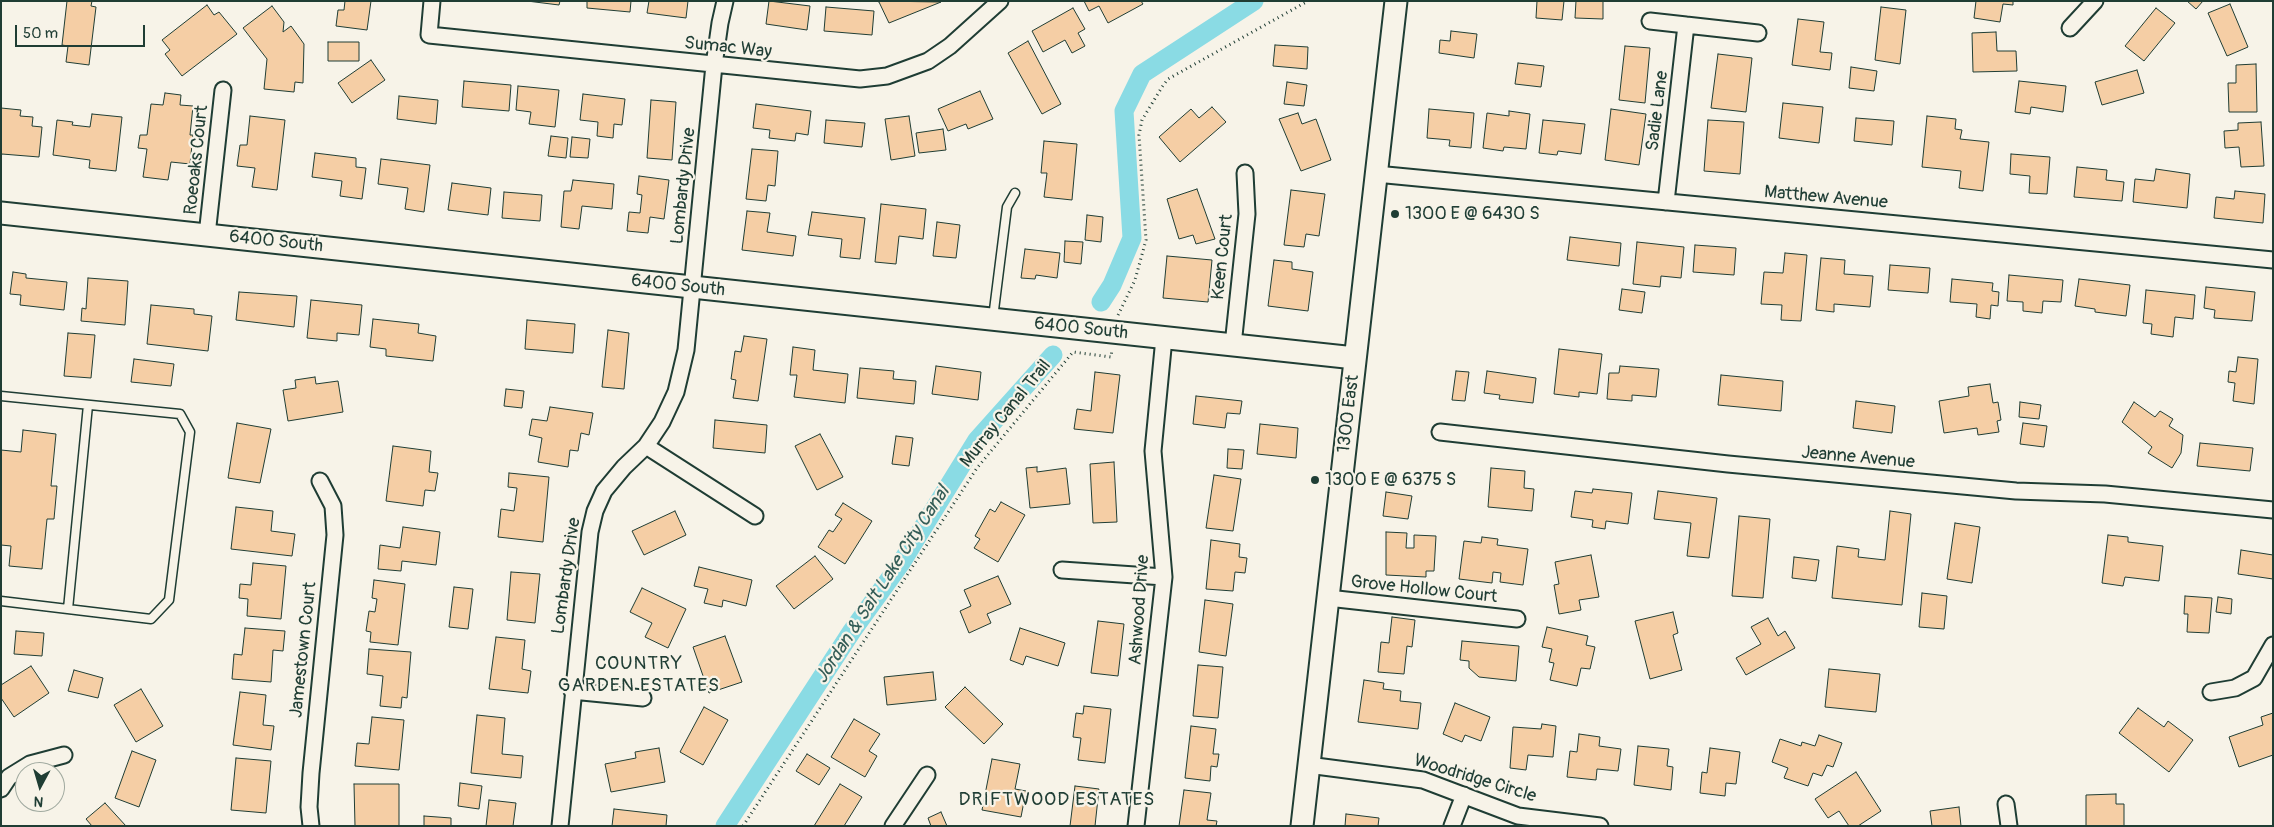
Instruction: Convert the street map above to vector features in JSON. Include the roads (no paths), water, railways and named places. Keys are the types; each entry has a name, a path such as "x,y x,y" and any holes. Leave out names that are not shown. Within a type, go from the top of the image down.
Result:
{"street":[{"name":"Sumac Way","path":"432,1 429,35 846,79 887,76 915,67 939,54 1000,1"},
{"name":"Lombardy Drive","path":"560,826 572,691 590,532 595,511 604,491 624,467 646,446 662,422 676,392 686,350 714,65 720,23 726,1"},
{"name":"1300 East","path":"1302,826 1396,1"},
{"path":"2070,28 2095,1"},
{"path":"1650,21 1758,33"},
{"name":"Sadie Lane","path":"1666,202 1686,25"},
{"name":"Roeoaks Court","path":"207,235 223,90"},
{"name":"Keen Court","path":"1233,345 1246,214 1245,173"},
{"name":"Matthew Avenue","path":"1376,174 2273,260"},
{"name":"6400 South","path":"1,212 1355,358"},
{"name":"Ashwood Drive","path":"1136,826 1164,578 1164,557 1155,491 1153,451 1164,338"},
{"name":"Jeanne Avenue","path":"1440,432 1758,467 2016,491 2104,494 2273,510"},
{"path":"646,446 755,516"},
{"name":"Jamestown Court","path":"311,826 309,807 311,773 335,536 333,506 320,481"},
{"path":"1062,570 1164,578"},
{"name":"Grove Hollow Court","path":"1328,598 1517,619"},
{"path":"2211,692 2235,688 2254,678 2273,645"},
{"path":"572,691 643,698"},
{"path":"1,789 9,777 30,764 64,755"},
{"name":"Woodridge Circle","path":"1308,765 1408,777 1437,783 1518,816 1600,826"},
{"path":"893,826 927,775"},
{"path":"1452,826 1464,795"},
{"path":"2006,804 2009,826"}],"lane":[{"path":"993,320 1007,207 1015,193"},
{"path":"1,396 180,414 190,432 169,600 151,619 1,600"},
{"path":"68,609 88,405"}],"waterway":[{"name":"Jordan & Salt Lake City Canal","path":"1101,302 1112,285 1132,238 1124,111 1142,74 1254,1"},
{"name":"Jordan & Salt Lake City Canal","path":"725,826 852,631 901,563 977,440 1053,355"}],"place":[{"name":"1300 E @ 6430 S","path":"1395,214"},
{"name":"1300 E @ 6375 S","path":"1315,480"}],"district":[{"name":"COUNTRY GARDEN ESTATES","path":"639,675"},
{"name":"DRIFTWOOD ESTATES","path":"1057,800"}]}
